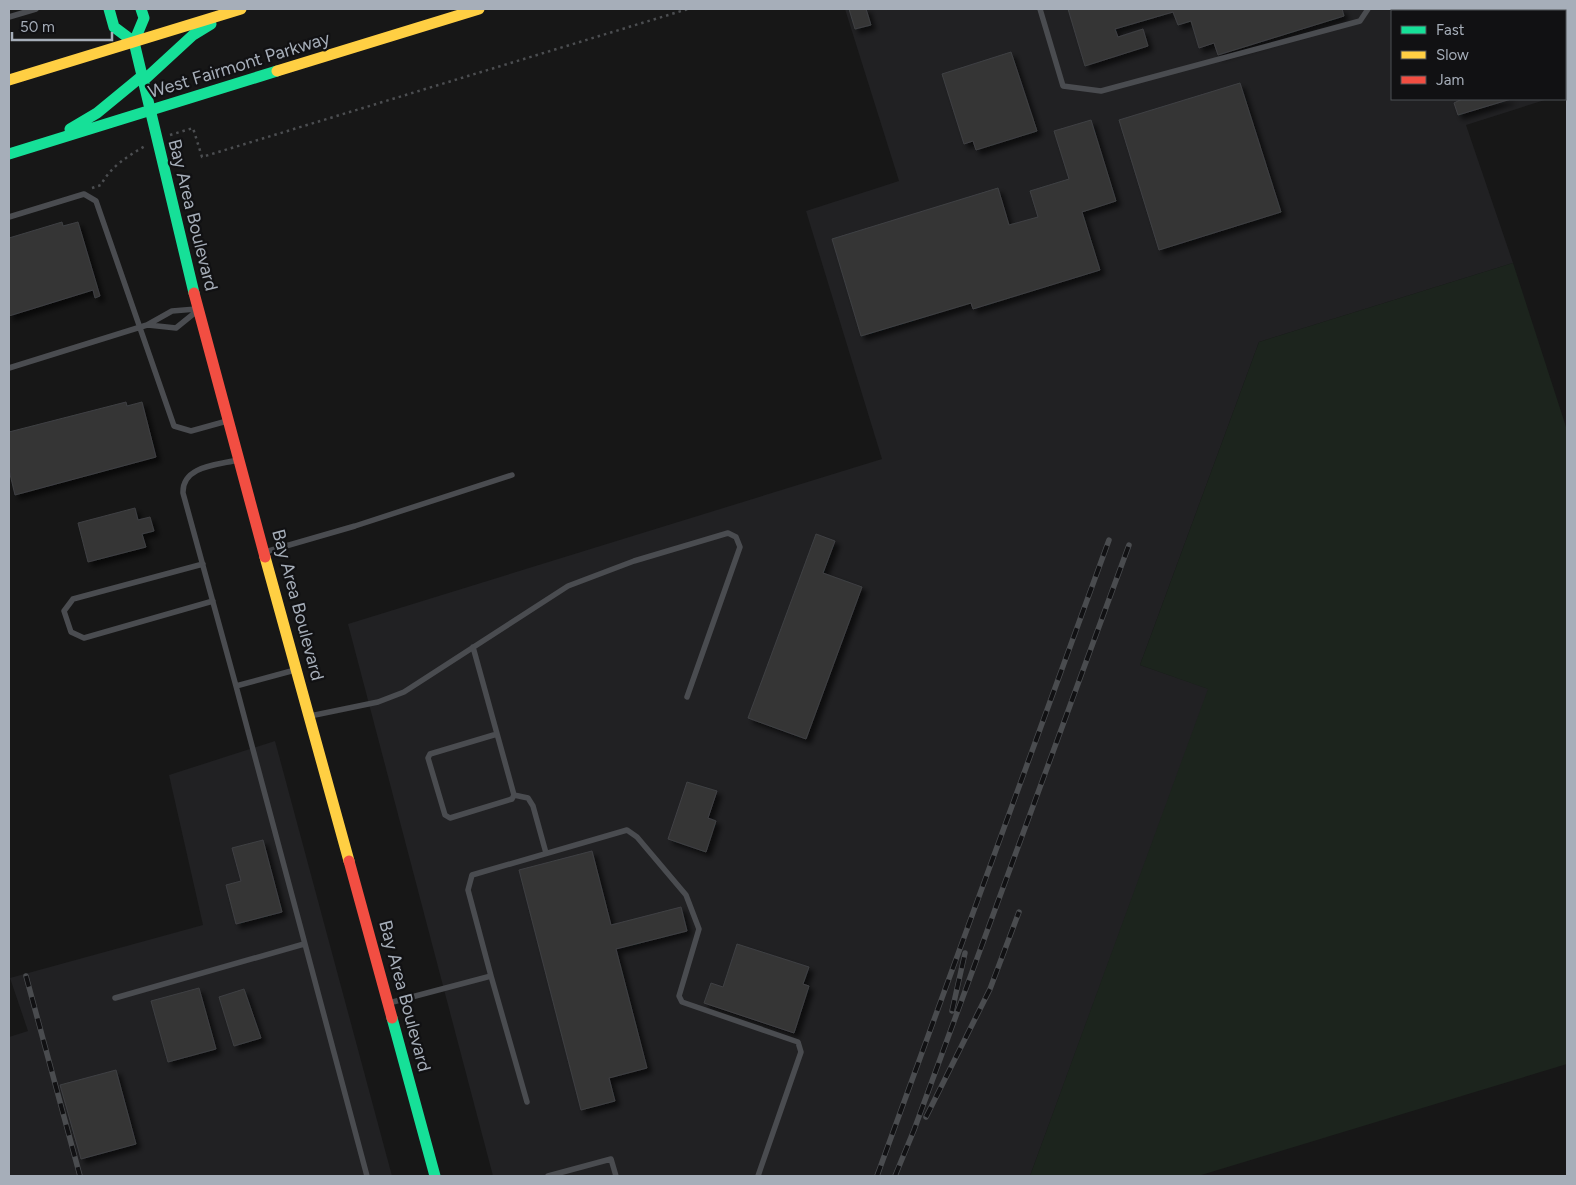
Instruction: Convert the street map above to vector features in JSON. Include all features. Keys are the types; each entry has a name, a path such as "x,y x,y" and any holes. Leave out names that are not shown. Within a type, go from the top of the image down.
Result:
{"main road":[{"path":"109,9 114,27 134,42"},
{"path":"134,42 144,18 141,9"},
{"name":"West Fairmont Parkway","path":"9,154 479,9"},
{"path":"9,80 236,10"},
{"path":"42,145 97,113 193,35 236,10"},
{"name":"Bay Area Boulevard","path":"134,42 198,309 435,1176"}],"lane":[{"path":"9,17 36,9"},
{"path":"1040,9 1063,86 1101,91 1360,21 1368,9"},
{"path":"9,217 84,194 96,201 174,426 191,432 229,420"},
{"path":"9,368 147,325 172,311 198,309"},
{"path":"147,325 176,328 198,309"},
{"path":"240,460 199,470 187,477 183,484 184,493 367,1176"},
{"path":"265,552 355,526 512,475"},
{"path":"310,716 378,702 404,692 568,586 634,561 728,533 736,537 740,547 687,697"},
{"path":"203,564 73,599 64,610 71,632 84,638 213,601"},
{"path":"473,647 514,795"},
{"path":"236,686 298,670"},
{"path":"497,734 430,754 428,758 444,815 450,818 512,799 514,795"},
{"path":"514,795 528,798 533,806 546,853"},
{"path":"527,1102 468,890 472,875 627,830 637,836 686,895 699,929 679,996 682,1002 798,1042 801,1052 758,1176"},
{"path":"115,998 304,944"},
{"path":"389,1003 492,976"},
{"path":"548,1176 611,1160 616,1176"}],"path":[{"path":"82,190 101,185 106,175 127,157 157,139 193,128 202,157 688,9"}],"shaded area":[{"path":"845,9 1548,10 1391,10 1391,100 1545,100 1466,125 1513,263 1259,342 1140,665 1209,689 1030,1176 493,1176 348,624 882,459 806,211 899,181"},
{"path":"1513,263 1567,430 1567,1064 1198,1176 1030,1176 1208,689 1140,665 1259,342"},
{"path":"275,741 392,1176 9,1176 9,1037 28,1031 10,978 203,925 169,775"}],"building":[{"path":"849,9 866,9 871,25 855,29"},
{"path":"1068,9 1342,9 1344,16 1218,55 1214,43 1199,48 1191,21 1178,25 1173,12 1115,29 1118,37 1143,29 1148,46 1085,66"},
{"path":"1425,9 1502,10 1426,10"},
{"path":"1011,52 1037,131 976,150 973,141 964,144 942,74"},
{"path":"1240,83 1281,212 1159,250 1119,120"},
{"path":"1460,100 1508,100 1458,115 1454,103"},
{"path":"1091,120 1116,201 1082,212 1100,270 973,309 971,303 861,336 832,239 998,188 1009,225 1038,217 1030,191 1069,179 1054,131"},
{"path":"62,222 63,226 78,222 100,296 95,298 93,290 9,316 9,238"},
{"path":"126,402 127,406 142,402 156,457 15,495 9,470 9,432"},
{"path":"135,508 138,520 150,517 154,531 142,534 146,547 88,562 78,523"},
{"path":"816,534 835,541 823,573 862,587 806,739 748,718"},
{"path":"687,782 717,791 708,818 716,821 706,852 668,839"},
{"path":"263,840 282,912 236,924 226,885 241,881 232,848"},
{"path":"592,851 611,925 681,907 687,931 616,949 647,1068 609,1078 615,1101 581,1110 519,870"},
{"path":"737,944 809,967 803,984 809,986 794,1033 704,1003 711,983 723,987"},
{"path":"199,988 216,1049 168,1062 151,1001"},
{"path":"244,989 261,1038 234,1046 219,997"},
{"path":"116,1070 136,1144 81,1159 60,1085"}],"railway":[{"path":"877,1176 1109,540"},
{"path":"895,1176 914,1130 1129,545"},
{"path":"926,1117 990,989 1019,912"},
{"path":"952,1011 965,953"},
{"path":"26,976 80,1176"}],"traffic: fast":[{"path":"109,9 114,27 134,42"},
{"path":"141,9 144,18 134,42 194,293"},
{"path":"143,81 193,35 211,24"},
{"path":"9,154 277,71"},
{"path":"70,129 97,113 142,76"},
{"path":"392,1018 435,1176"}],"traffic: slow":[{"path":"9,80 241,9"},
{"path":"277,71 479,9"},
{"path":"265,557 349,861"}],"traffic: jam":[{"path":"194,293 265,557"},
{"path":"349,861 392,1018"}]}
